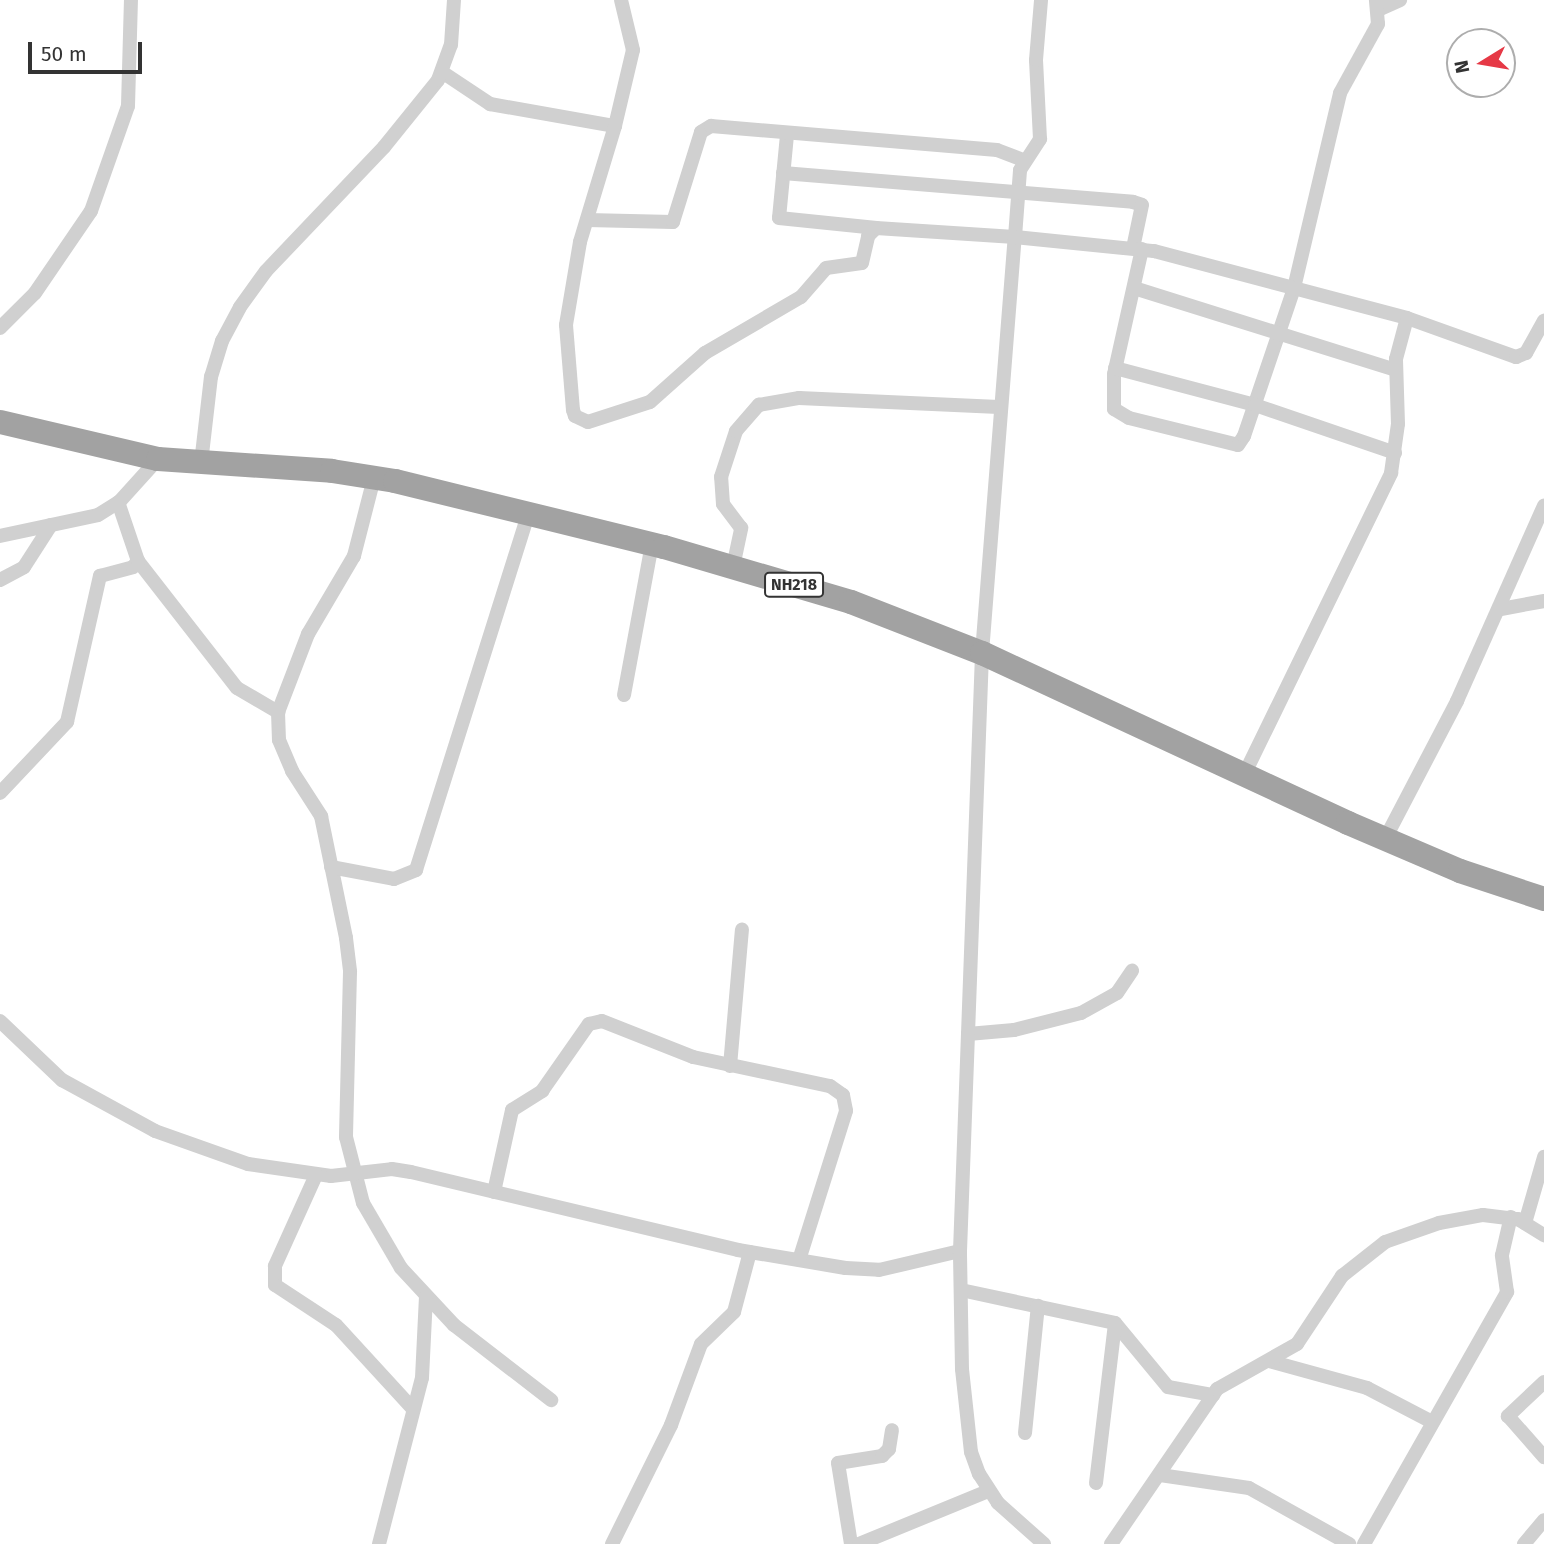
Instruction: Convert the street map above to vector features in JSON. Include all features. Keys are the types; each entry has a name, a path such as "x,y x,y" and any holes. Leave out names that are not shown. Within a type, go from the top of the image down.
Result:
{"highway":[{"name":"NH218","path":"0,422 158,459 374,478 529,512 652,544 851,602 982,653 1385,839 1544,899"}],"street":[{"path":"0,328 35,293 91,211 128,106 131,0"},
{"path":"201,463 211,377 240,307 266,271 384,147 442,72 451,45 454,0"},
{"path":"621,0 633,50 615,126 587,220 566,325 575,416 588,422 650,402 705,353 801,298 826,268 862,263 868,236 876,228"},
{"path":"1041,0 1036,60 1040,139 1025,161 1018,194 999,407 982,653 960,1251 971,1452 988,1491 1044,1544"},
{"path":"783,173 1139,203 1142,210 1134,288 1115,368 1114,409 1129,418 1238,445 1255,405 1294,288 1330,123 1340,93 1378,24 1378,5 1400,0"},
{"path":"442,72 490,104 615,126"},
{"path":"587,220 673,222 705,128 997,150 1025,161"},
{"path":"787,135 778,213 782,220 1138,248 1407,318 1516,357 1526,353 1544,321"},
{"path":"1134,288 1395,370"},
{"path":"1244,775 1341,583 1391,473 1395,453 1395,370 1407,318"},
{"path":"1115,368 1255,405 1395,453"},
{"path":"733,567 741,528 723,504 721,477 736,432 759,405 799,398 999,407"},
{"path":"0,536 98,515 118,502 158,459"},
{"path":"374,478 354,556 308,634 278,712 279,740 292,771 321,816 350,972 346,1137 354,1176 378,1234 426,1297 454,1325 551,1400"},
{"path":"118,502 138,561 237,688 278,712"},
{"path":"1385,839 1501,608 1544,506"},
{"path":"331,867 394,879 416,870 529,512"},
{"path":"0,580 24,567 51,525"},
{"path":"624,695 652,544"},
{"path":"0,793 67,722 100,576 133,567 138,561"},
{"path":"1501,608 1544,601"},
{"path":"730,1066 742,930"},
{"path":"968,1034 1014,1030 1082,1013 1118,993 1132,971"},
{"path":"0,1021 62,1080 155,1131 248,1164 316,1175 354,1176 392,1169 750,1252 879,1270 960,1251"},
{"path":"494,1192 512,1110 553,1079 589,1024 602,1021 693,1057 830,1086 846,1103 799,1260"},
{"path":"1525,1223 1544,1157"},
{"path":"316,1175 275,1266 275,1285 337,1325 413,1409"},
{"path":"1111,1544 1213,1395 1225,1382 1297,1344 1342,1276 1385,1242 1439,1223 1483,1215 1511,1217 1544,1236"},
{"path":"1364,1544 1507,1292 1502,1255 1511,1217"},
{"path":"612,1544 671,1425 701,1344 734,1312 750,1252"},
{"path":"961,1290 1115,1323 1168,1387 1213,1395"},
{"path":"379,1544 426,1349 426,1297"},
{"path":"1025,1433 1038,1306"},
{"path":"1096,1483 1115,1323"},
{"path":"1269,1361 1367,1388 1432,1422"},
{"path":"1544,1382 1508,1416 1544,1457"},
{"path":"851,1544 838,1463 882,1456 889,1449 892,1430"},
{"path":"1160,1475 1249,1488 1349,1544"},
{"path":"859,1544 988,1491"},
{"path":"1524,1544 1544,1520"}]}
